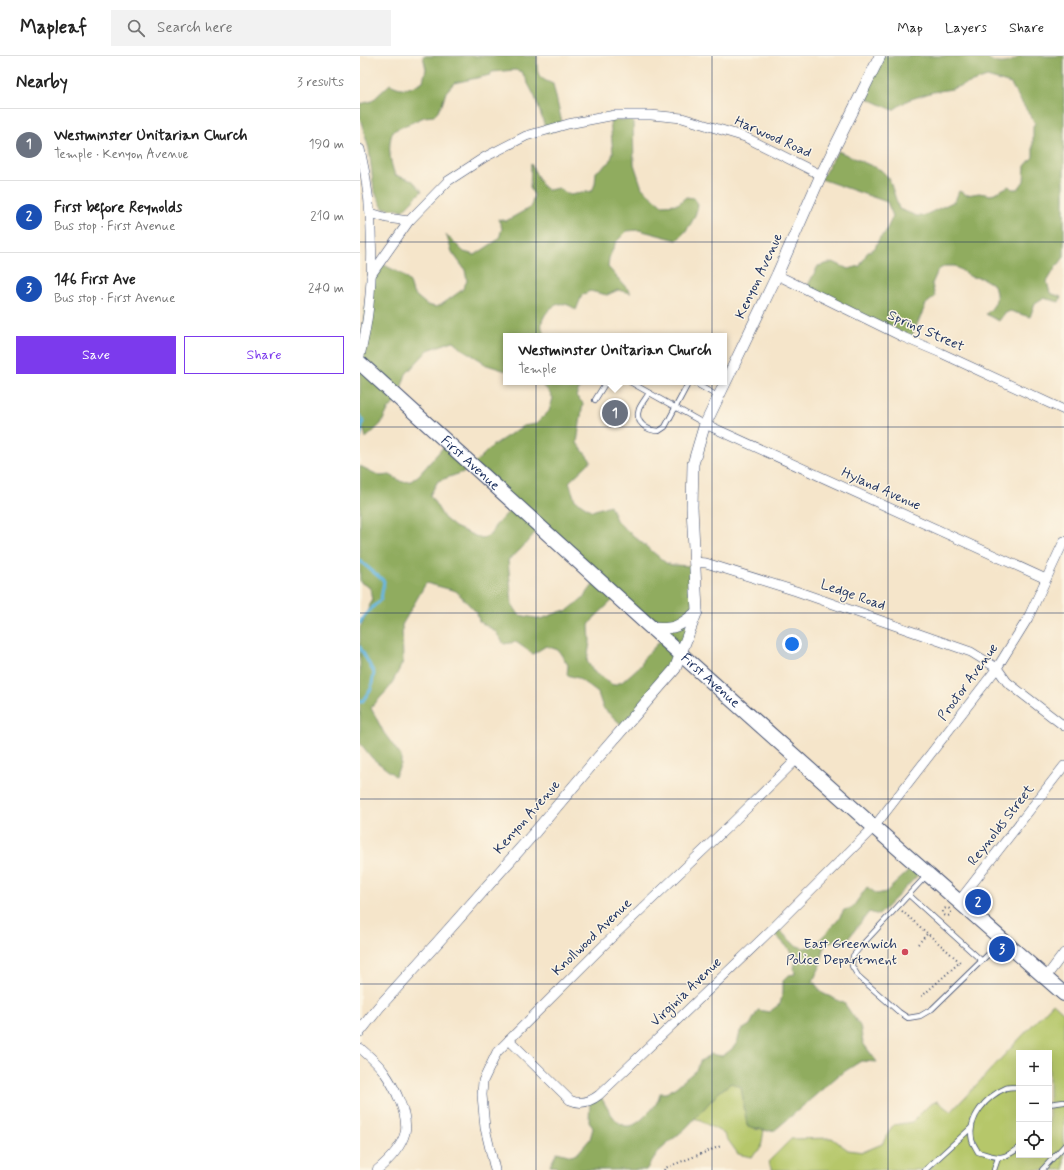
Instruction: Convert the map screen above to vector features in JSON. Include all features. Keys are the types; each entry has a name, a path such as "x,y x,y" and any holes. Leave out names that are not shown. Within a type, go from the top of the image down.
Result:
{"main road":[{"name":"First Avenue","path":"360,363 874,827 959,900 1064,994"}],"street":[{"name":"Kenyon Avenue","path":"727,380 777,275 821,175 880,56"},
{"name":"Harwood Road","path":"370,274 409,221 448,181 485,157 526,136 568,124 615,115 651,115 674,118 702,124 745,137 821,175"},
{"path":"360,149 371,214 370,302 366,333 360,356"},
{"path":"371,214 409,221"},
{"name":"Spring Street","path":"777,275 903,337 1064,410"},
{"name":"Kenyon Avenue","path":"360,1031 379,1007 438,943 536,831 675,669 682,654 697,611 692,507 693,464 706,424 725,385"},
{"name":"Hyland Avenue","path":"706,424 1046,579"},
{"name":"Proctor Avenue","path":"874,827 997,668 1028,618 1064,541"},
{"name":"Ledge Road","path":"694,562 706,563 788,588 885,621 971,652 997,668"},
{"path":"652,628 664,629 682,625 697,611"},
{"path":"997,668 1007,682 1064,726"},
{"name":"Knollwood Avenue","path":"495,1170 483,1115 483,1081 496,1052 626,923 732,823 798,758"},
{"name":"Reynolds Street","path":"959,900 1064,766"},
{"name":"Virginia Avenue","path":"509,1040 570,1100 580,1103 591,1101 769,932 874,827"},
{"path":"1046,977 1064,953"},
{"path":"360,1048 384,1072 397,1095 405,1119 405,1132 400,1143 385,1163 377,1170"}],"lane":[{"path":"595,400 604,385"},
{"path":"635,385 706,424"},
{"path":"649,393 639,409 638,420 644,427 652,431 659,431 665,427 687,385"},
{"path":"698,385 719,397"},
{"path":"928,873 853,956 852,966 858,976 908,1018 920,1016 932,1009 1004,940"},
{"path":"909,895 982,961"},
{"path":"925,1170 971,1128 978,1111 992,1096 1008,1088 1016,1087"},
{"path":"1052,1104 1064,1102"},
{"path":"971,1128 972,1141 978,1152 998,1158 1009,1155 1016,1150"},
{"path":"1042,1170 1064,1146"},
{"path":"994,1170 998,1158"}],"path":[{"path":"902,911 960,962 921,997"},
{"path":"918,944 928,933"},
{"path":"664,1170 665,1168 721,1146"}],"green space":[{"path":"423,56 537,56 537,67 540,77 553,84 563,127 547,133 535,97 522,72 515,70 492,72 490,75 454,83 446,92 442,105 434,116 424,117 393,131 390,142 390,153 395,175 413,181 422,191 403,210 383,208 374,190 369,149 360,118 360,104 372,101 390,84 399,88 407,88 423,81 426,69"},
{"path":"879,56 986,56 998,63 1007,63 1019,56 1064,56 1064,257 1057,265 1047,282 1050,293 1061,297 1059,302 1043,298 1035,303 1030,317 1010,311 1004,314 999,321 986,314 996,301 994,285 982,278 971,277 955,266 945,266 938,270 932,284 935,297 926,304 911,338 806,289 818,266 833,262 848,269 860,266 867,253 875,248 880,237 885,233 893,216 887,202 821,179 838,151 881,170 889,178 899,209 917,216 923,216 955,201 959,191 967,195 979,193 991,195 1009,186 1012,189 1018,189 1024,181 1025,166 1033,157 1033,126 1035,123 1011,84 987,77 952,89 933,92 908,100 893,110 862,96"},
{"path":"632,119 633,121 634,164 642,188 662,205 678,204 686,197 694,198 698,204 697,209 691,224 685,232 677,240 639,230 627,231 616,242 609,258 608,267 631,293 618,290 607,295 590,291 582,295 576,310 569,305 562,304 556,305 550,309 543,320 542,326 544,333 503,333 503,370 484,364 482,361 462,349 453,341 428,350 406,374 397,400 388,410 381,424 366,438 364,430 360,431 360,354 370,264 382,264 400,273 410,282 413,293 427,305 436,307 441,305 462,290 467,281 465,270 452,252 446,234 464,252 475,255 499,239 502,228 498,219 506,221 531,207 534,195 530,188 531,164 543,187 549,190 558,188 570,195 592,191 595,184 596,172 610,162 613,153 610,121"},
{"path":"542,385 581,385 576,396 583,403 577,443 591,461 569,482 575,500 592,511 610,505 616,520 666,563 672,565 694,566 693,614 680,656 623,726 603,708 598,693 578,678 567,675 568,665 558,650 546,646 533,654 516,642 504,644 495,631 479,621 477,613 456,591 426,583 402,625 403,662 390,687 371,708 384,733 401,756 401,764 395,776 372,758 360,743 360,628 372,600 370,588 360,582 360,466 380,476 390,475 402,482 411,481 419,475 446,444 474,464 492,446 523,426 536,424 549,411 553,398 546,388","holes":["475,468 515,505 495,526 491,534 482,539 455,527 444,518 430,495 438,481","540,527 596,581 584,597 566,612 562,611 541,619 519,615 512,604 508,560 520,550","616,597 662,639 643,659 641,665 622,682 613,685 594,672 587,661 590,642 589,625 594,618"]},
{"path":"916,864 923,870 879,915 869,912 844,944 838,938 825,945 820,967 813,981 822,993 844,1003 860,1026 863,1043 877,1062 861,1061 839,1075 775,1130 768,1131 747,1126 741,1087 731,1083 719,1092 687,1127 658,1152 646,1170 558,1170 557,1167 550,1166 557,1152 572,1156 578,1153 590,1139 593,1128 589,1121 590,1100 601,1097 614,1118 624,1126 630,1126 637,1123 655,1106 660,1093 666,1093 676,1087 696,1070 701,1060 705,1059 710,1054 722,1056 732,1049 738,1040 740,1031 750,1025 758,1010 769,1012 780,1004 783,992 783,981 789,975 795,974 794,968 796,960 790,950 771,930 775,926 795,945 803,948 814,946 838,920 844,910 852,908 867,887 877,894 886,892"},
{"path":"1053,1003 1064,1013 1064,1170 772,1170 768,1162 791,1139 832,1138 848,1150 863,1152 882,1144 893,1125 912,1122 929,1105 937,1101 951,1112"},
{"path":"731,1083 741,1086 743,1097 755,1129 764,1130 761,1148 751,1157 738,1154 723,1133 695,1118 719,1092"}],"waterway":[{"path":"360,416 363,421 360,438"},
{"path":"360,561 384,581 381,599 364,616 360,623"},
{"path":"360,647 374,673 371,689 362,702 360,702"}],"place":[{"name":"Westminster Unitarian Church","path":"615,413"},
{"name":"First before Reynolds","path":"978,902"},
{"name":"146 First Ave","path":"1002,949"},
{"name":"East Greenwich Police Department","path":"905,952"}]}
